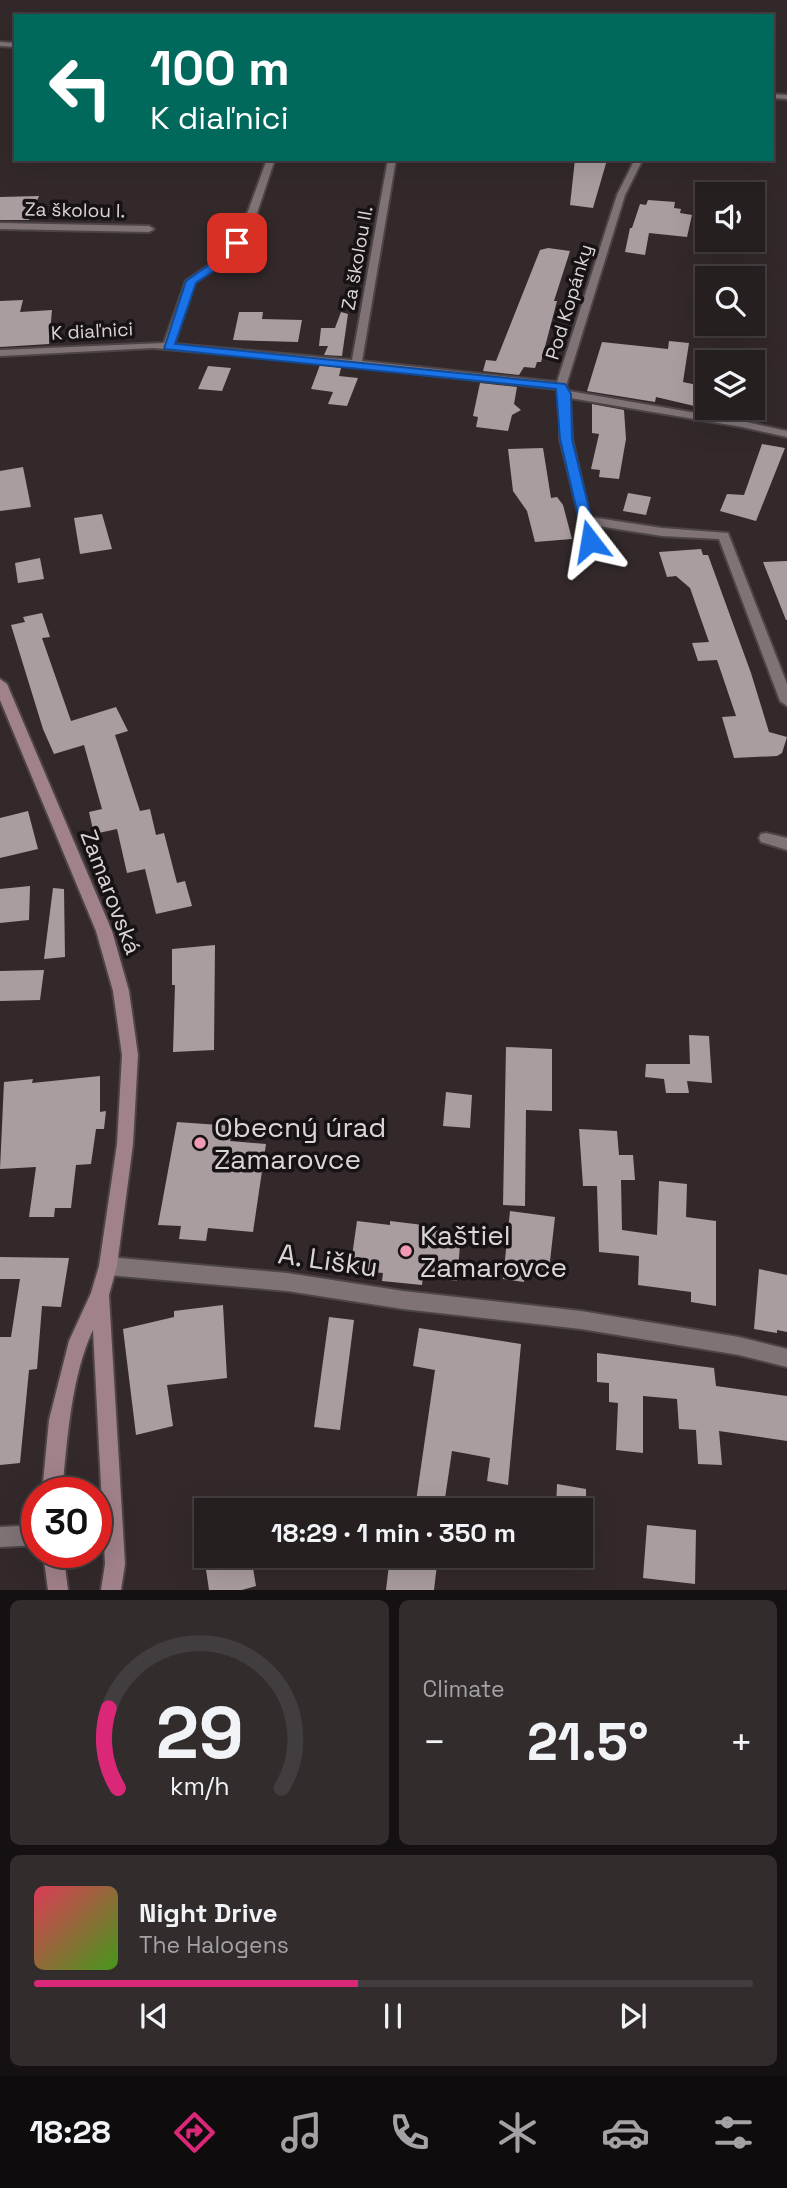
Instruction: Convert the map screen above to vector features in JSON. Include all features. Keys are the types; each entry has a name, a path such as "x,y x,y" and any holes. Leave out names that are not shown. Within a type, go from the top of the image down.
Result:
{"main road":[{"name":"Zamarovská","path":"0,684 104,931 121,990 130,1055 125,1144 108,1265 100,1295 78,1341 60,1420 54,1477"},
{"name":"Zamarovská","path":"100,1295 115,1564 111,1590"},
{"path":"55,1568 58,1590"}],"street":[{"path":"168,347 191,281 227,257 247,228 270,161"},
{"name":"Za školou II.","path":"356,364 393,161"},
{"name":"Pod Kopánky","path":"590,541 566,439 563,390 621,195 638,161"},
{"name":"Za školou I.","path":"0,226 149,229"},
{"name":"K diaľnici","path":"0,353 168,347 356,364 563,390 787,434"},
{"path":"585,520 662,532 724,536 787,701"},
{"path":"766,838 787,844"},
{"name":"A. Lišku","path":"108,1265 287,1282 403,1300 581,1320 739,1346 787,1358"},
{"path":"0,1537 21,1536"}],"building":[{"path":"575,161 607,161 593,208 570,205"},
{"path":"39,196 29,220 0,220 0,197"},
{"path":"648,200 675,202 674,208 681,209 680,213 692,215 687,237 649,233 645,255 625,252 630,228 640,204 646,205"},
{"path":"548,248 570,251 554,301 557,301 541,362 537,362 535,368 524,367 519,375 483,371 486,360 496,361 540,250"},
{"path":"23,300 20,312 52,310 49,344 0,347 0,301"},
{"path":"239,312 263,312 262,319 302,320 298,342 233,340"},
{"path":"341,312 348,314 342,356 324,355 328,346 319,346 321,328 335,328"},
{"path":"669,341 689,343 683,382 695,384 695,406 656,397 655,402 587,391 602,342 668,349"},
{"path":"320,365 341,368 339,376 358,378 347,406 328,404 333,392 311,389"},
{"path":"208,366 231,368 222,391 198,389"},
{"path":"480,383 517,387 514,404 521,410 512,415 508,431 476,427 478,417 473,416"},
{"path":"592,404 624,410 626,439 619,479 599,477 600,470 591,469 599,434 592,433"},
{"path":"762,444 785,448 756,521 720,511 727,494 744,495"},
{"path":"543,448 551,498 557,497 563,505 572,539 535,542 527,511 513,491 508,449"},
{"path":"23,467 31,507 0,511 0,471"},
{"path":"628,493 651,497 646,515 623,511"},
{"path":"102,514 112,549 80,554 74,518"},
{"path":"701,549 703,555 708,555 751,673 769,732 787,737 782,753 777,756 734,758 722,717 736,716 717,660 698,661 692,643 709,642 690,588 676,576 667,577 659,552"},
{"path":"40,558 44,579 18,583 15,563"},
{"path":"787,561 787,620 786,620 763,562"},
{"path":"42,613 50,637 42,638 71,721 116,707 128,731 115,735 140,811 150,809 156,835 164,833 177,883 185,881 192,906 156,914 145,869 127,873 117,829 94,834 89,812 102,809 84,745 54,754 43,729 11,625 25,622 23,617"},
{"path":"28,811 38,849 0,858 0,818"},
{"path":"30,886 29,920 0,923 0,889"},
{"path":"53,888 64,889 65,957 44,959"},
{"path":"215,945 214,1050 173,1052 175,985 172,985 172,949"},
{"path":"44,970 40,1000 0,1001 0,971"},
{"path":"689,1035 709,1036 712,1083 687,1081 689,1093 666,1093 664,1079 645,1077 646,1064 690,1064"},
{"path":"506,1047 552,1049 552,1111 526,1110 525,1206 503,1205"},
{"path":"100,1076 100,1112 106,1111 104,1129 96,1129 91,1164 76,1165 71,1208 55,1208 54,1217 29,1217 36,1167 0,1169 4,1082 33,1079 32,1083"},
{"path":"446,1092 472,1095 470,1128 443,1126"},
{"path":"177,1122 233,1126 230,1141 266,1144 253,1232 208,1228 206,1241 179,1239 181,1226 158,1225"},
{"path":"579,1129 617,1131 619,1155 633,1155 635,1180 621,1180 622,1230 657,1235 659,1181 687,1184 686,1217 716,1221 716,1306 691,1302 691,1292 638,1285 639,1256 599,1252 597,1186 583,1186"},
{"path":"510,1211 555,1217 549,1270 526,1267 524,1282 503,1279"},
{"name":"Kaštiel Zamarovce","path":"357,1221 390,1225 390,1221 423,1225 423,1229 461,1233 457,1281 423,1277 422,1285 382,1281 383,1273 350,1270"},
{"path":"0,1257 69,1258 61,1307 42,1306 37,1369 29,1370 20,1463 0,1465 0,1337 11,1337 20,1279 0,1279"},
{"path":"759,1269 787,1275 787,1332 754,1329"},
{"path":"223,1305 227,1378 167,1385 173,1426 136,1435 123,1329 174,1317 174,1311"},
{"path":"329,1317 354,1320 340,1430 314,1427"},
{"path":"419,1328 521,1344 508,1485 487,1481 490,1458 452,1451 445,1498 416,1498 435,1370 413,1366"},
{"path":"597,1353 714,1368 716,1386 787,1396 787,1441 719,1431 722,1465 698,1464 696,1430 679,1429 677,1399 643,1396 643,1453 616,1450 618,1403 609,1402 609,1383 597,1382"},
{"path":"557,1484 586,1489 586,1498 556,1498"},
{"path":"647,1525 696,1530 695,1584 643,1578"},
{"path":"206,1568 253,1568 256,1586 242,1590 209,1590"},
{"path":"389,1568 437,1568 434,1590 386,1590"}],"place":[{"name":"Obecný úrad Zamarovce","path":"200,1143"},
{"name":"Kaštiel Zamarovce","path":"406,1251"}],"route":[{"path":"237,243 227,257 191,281 168,347 295,357 561,386 565,394 566,439 590,541"}]}
